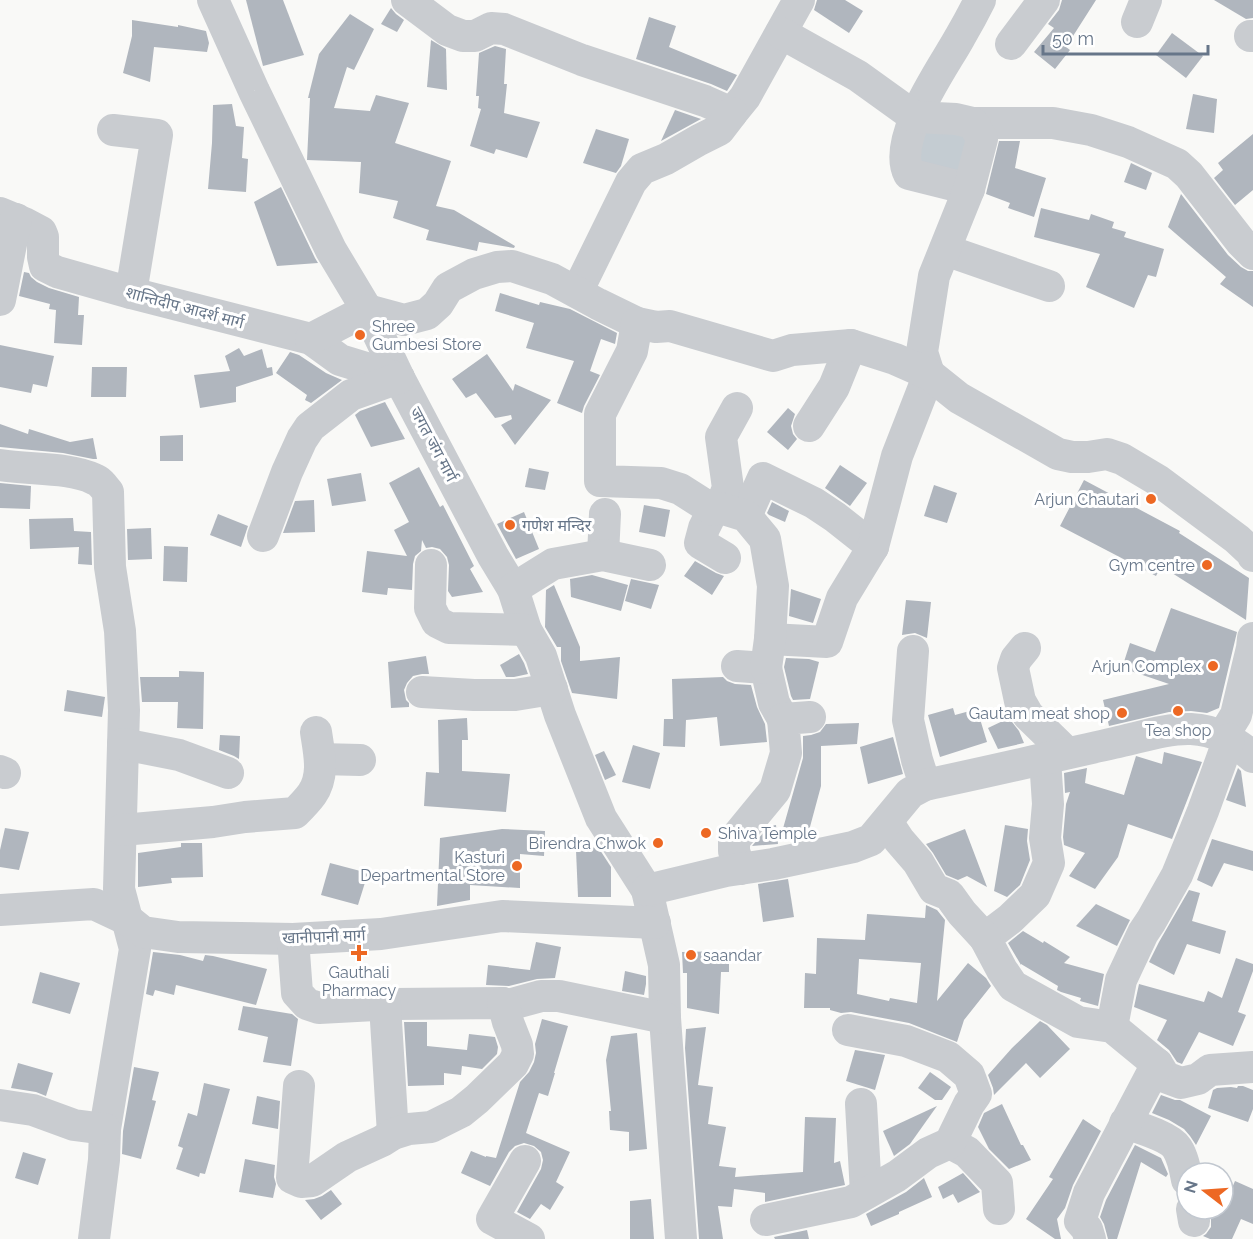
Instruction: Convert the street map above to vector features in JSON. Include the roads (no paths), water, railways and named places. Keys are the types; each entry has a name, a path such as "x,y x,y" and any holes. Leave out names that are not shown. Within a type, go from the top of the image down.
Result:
{"street":[{"name":"जगत जंग मार्ग","path":"213,0 331,250 368,310 399,378 513,589 526,630 541,656 560,715 601,818 647,890 664,964 665,1018 681,1239"},
{"path":"407,0 447,30 462,36 475,36 491,28 504,29 582,60 705,101 732,113"},
{"path":"577,292 631,182 642,169 666,159 719,130 745,97 799,0"},
{"path":"969,189 909,174 904,157 915,117 934,79 960,39 980,0"},
{"path":"1011,44 1044,0"},
{"path":"781,33 858,76 915,117 956,118 973,123 1053,123 1091,130 1128,142 1177,164 1189,175 1253,254"},
{"path":"758,658 827,642 842,598 873,548 897,456 929,374 922,352 934,276 969,189 982,139 973,123"},
{"path":"113,130 157,135 131,293"},
{"path":"0,300 8,216"},
{"name":"शान्तिदीप आदर्श मार्ग","path":"8,216 41,232 45,266 57,272 311,339 340,360 399,378"},
{"path":"945,250 1049,286"},
{"path":"311,339 368,310 404,320 427,314 438,304 448,288 474,274 497,267 512,266 552,279 636,322 656,327 670,326 772,356 792,350 850,345 895,359 929,374 959,398 1058,454 1072,457 1107,454 1122,459 1159,481 1237,539 1253,556"},
{"path":"636,322 632,351 600,414 600,481 661,483 680,489 726,511 765,539 773,586 758,658 774,703 796,718 775,790 734,840 734,851 740,869"},
{"path":"809,426 834,387 850,345"},
{"path":"263,536 287,472 310,427 351,394 399,378"},
{"path":"726,511 728,488 721,437 736,408"},
{"path":"0,465 65,471 96,479 108,492 110,567 120,631 124,710 119,889 135,949 105,1129 104,1160 94,1239"},
{"path":"725,558 700,543 704,528 763,478 814,503 873,548"},
{"path":"603,555 605,514"},
{"path":"513,589 553,564 603,555 650,565"},
{"path":"431,565 430,608 437,622 449,628 526,630"},
{"path":"1112,1026 1121,980 1143,933 1177,874 1203,811 1235,744 1236,715 1253,638"},
{"path":"985,938 1010,919 1035,895 1049,863 1046,838 1048,804 1056,756 1020,701 1013,668 1016,659 1025,648"},
{"path":"914,651 908,720 925,785"},
{"path":"422,692 474,695 515,694 552,689"},
{"path":"647,890 853,847 872,840 910,793 925,785 1167,732 1190,729 1235,744"},
{"path":"123,744 179,755 228,773"},
{"path":"122,830 296,813 313,793 320,774 318,745 360,760"},
{"path":"887,822 918,862 934,889 949,896 985,938 1013,986 1078,1022 1112,1026 1157,1064 1165,1077 1181,1083 1198,1078 1210,1070 1253,1067"},
{"name":"खानीपानी मार्ग","path":"0,910 94,904 128,920 143,932 178,937 293,939 381,934 502,916 656,923"},
{"path":"293,939 297,993 307,1004 319,1008 503,1003 508,1005 541,996 559,996 665,1018"},
{"path":"299,1086 292,1178 300,1182 312,1181 347,1157 393,1134 409,1129 431,1127 461,1112 477,1099 513,1064 518,1054 503,1003"},
{"path":"385,1005 393,1134"},
{"path":"766,1220 851,1202 897,1176 928,1153 950,1143 969,1104 976,1095 969,1075 948,1057 906,1041 848,1030"},
{"path":"1090,1239 1087,1229 1080,1221 1089,1193 1157,1064"},
{"path":"861,1104 866,1193"},
{"path":"0,1105 33,1110 74,1125 105,1129"},
{"path":"1125,1123 1150,1131 1176,1146 1182,1161"},
{"path":"950,1143 967,1152 997,1183 999,1209"},
{"path":"525,1161 492,1220 529,1239"}],"place":[{"name":"Shree Gumbesi Store","path":"360,335"},
{"name":"Arjun Chautari","path":"1151,499"},
{"name":"गणेश मन्दिर","path":"510,525"},
{"name":"Gym centre","path":"1207,565"},
{"name":"Arjun Complex","path":"1213,666"},
{"name":"Tea shop","path":"1178,711"},
{"name":"Gautam meat shop","path":"1122,713"},
{"name":"Shiva Temple","path":"706,833"},
{"name":"Birendra Chwok","path":"658,843"},
{"name":"Kasturi Departmental Store","path":"517,866"},
{"name":"Gauthali Pharmacy","path":"359,953"},
{"name":"saandar","path":"691,955"}]}
